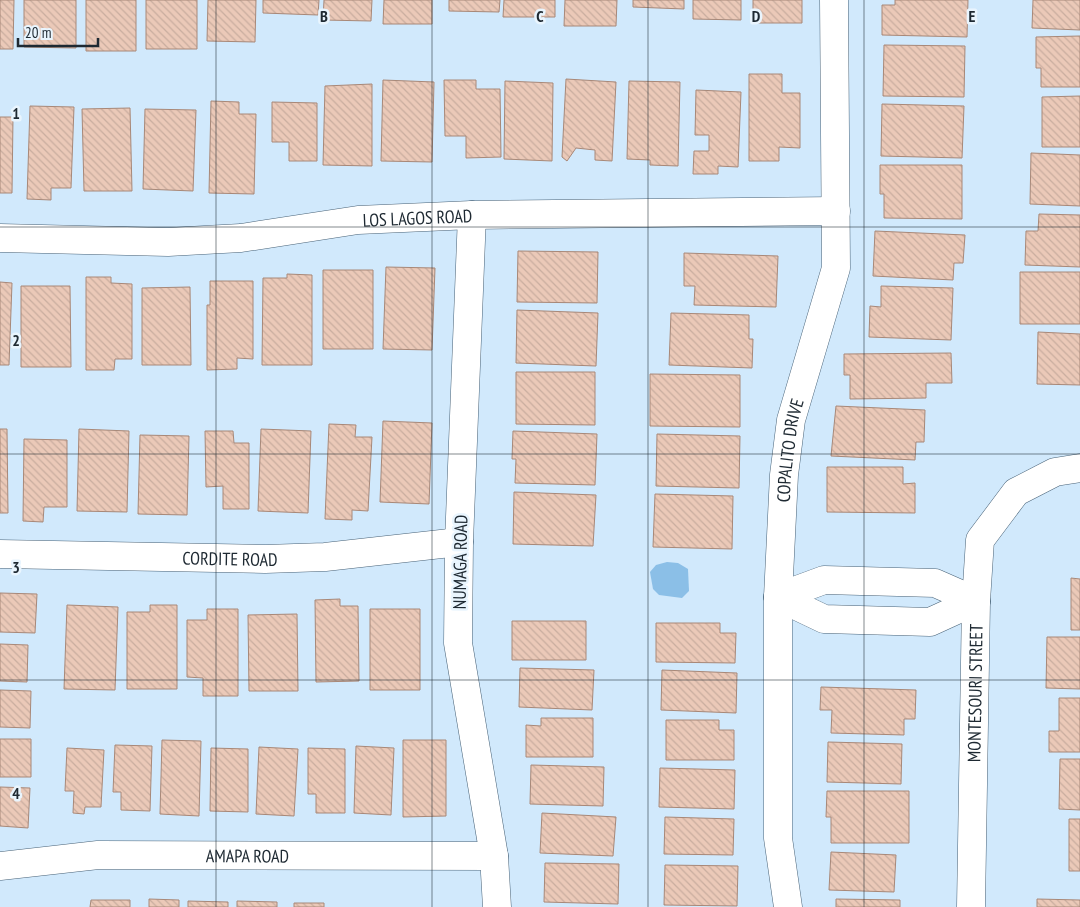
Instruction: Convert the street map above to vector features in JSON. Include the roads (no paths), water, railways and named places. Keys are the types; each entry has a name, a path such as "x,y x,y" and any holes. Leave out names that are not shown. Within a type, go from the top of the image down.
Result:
{"street":[{"name":"COPALITO DRIVE","path":"788,907 778,838 778,597 784,475 791,420 836,268 834,0"},
{"name":"LOS LAGOS ROAD","path":"0,238 168,242 241,238 358,220 472,215 836,211"},
{"name":"NUMAGA ROAD","path":"472,215 459,542 458,643 494,856 497,907"},
{"name":"MONTESOURI STREET","path":"971,907 976,601 980,540 1016,492 1055,472 1080,468"},
{"name":"CORDITE ROAD","path":"0,554 265,559 325,557 459,542"},
{"path":"778,597 824,580 935,583 976,601"},
{"path":"778,597 824,619 930,622 976,601"},
{"name":"AMAPA ROAD","path":"0,866 98,855 494,856"}]}
